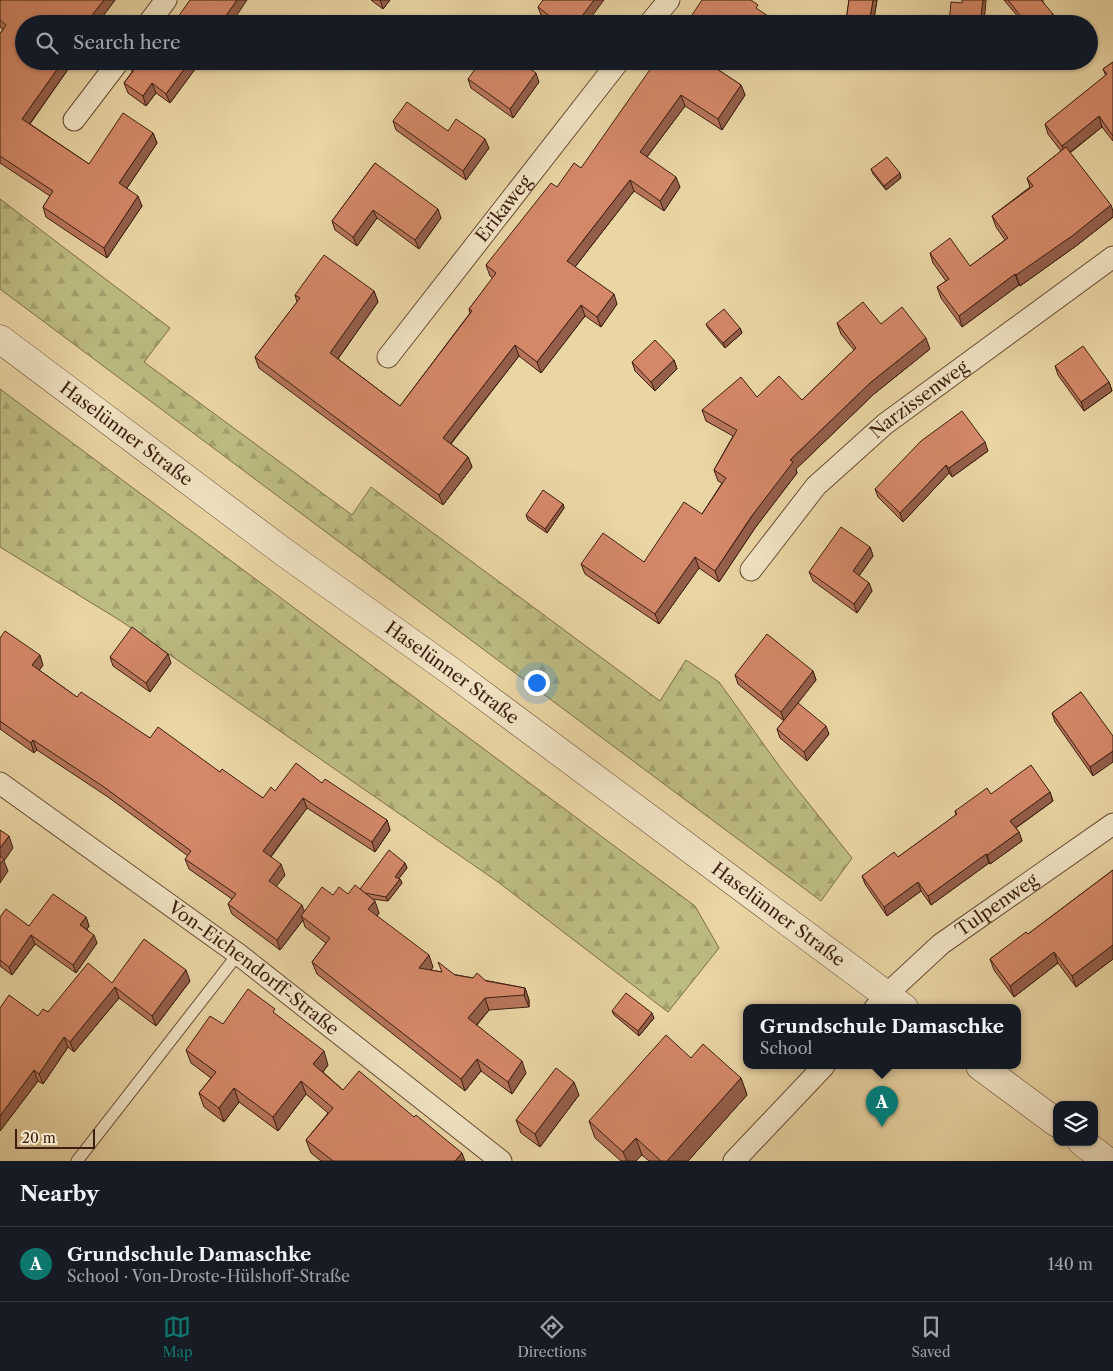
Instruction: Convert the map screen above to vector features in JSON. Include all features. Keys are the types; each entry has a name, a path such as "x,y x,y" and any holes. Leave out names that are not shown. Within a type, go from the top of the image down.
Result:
{"street":[{"path":"155,15 166,0"},
{"path":"656,15 669,0"},
{"path":"74,120 112,70"},
{"name":"Erikaweg","path":"388,357 612,70"},
{"name":"Narzissenweg","path":"751,570 816,486 885,424 1113,257"},
{"name":"Haselünner Straße","path":"0,339 285,553 460,678 888,1004"},
{"name":"Von-Eichendorff-Straße","path":"0,783 238,954 501,1161"},
{"name":"Tulpenweg","path":"888,1004 941,944 1113,824"},
{"path":"734,1161 821,1069"},
{"path":"984,1069 1053,1120"},
{"path":"1087,1146 1108,1161"}],"lane":[{"path":"77,1161 238,954"}],"green space":[{"path":"0,199 170,328 144,362 352,515 371,487 660,701 686,660 719,682 782,770 852,858 821,901 0,289"},
{"path":"0,389 695,906 719,948 668,1012 498,882 121,621 0,547"}],"building":[{"path":"0,0 104,0 92,15 15,15 15,70 57,70 22,119 89,164 123,113 153,133 119,183 138,196 104,248 43,207 53,191 0,156 0,34 6,25 0,20"},
{"path":"190,0 237,0 226,15 179,15"},
{"path":"543,0 594,0 583,15 548,15 538,7"},
{"path":"702,0 751,0 758,5 756,8 766,15 692,15"},
{"path":"849,0 873,0 870,15 847,15"},
{"path":"962,0 983,0 981,15 950,15 951,2 962,3"},
{"path":"1008,0 1041,0 1053,14 1052,15 1020,15"},
{"path":"1113,62 1113,136 1099,116 1062,146 1045,124 1107,74 1103,69"},
{"path":"134,70 183,70 166,94 152,83 143,96 124,83"},
{"path":"474,70 532,70 536,73 510,109 468,79"},
{"path":"650,70 718,70 741,85 718,119 681,95 640,152 676,177 660,201 630,180 567,261 614,294 597,317 581,305 537,362 515,345 443,438 468,457 439,495 255,357 300,298 295,295 324,255 374,291 330,353 400,406 472,311 469,309 496,273 486,265 551,183 557,187 574,163 581,168"},
{"path":"407,102 448,131 456,119 485,139 463,171 393,121"},
{"path":"1066,147 1111,205 1072,236 1015,274 959,316 937,287 949,279 930,253 950,238 970,266 1008,238 992,216 1033,186 1027,178"},
{"path":"887,157 900,173 884,186 871,169"},
{"path":"375,163 438,209 415,240 373,210 353,237 332,221"},
{"path":"863,302 881,324 902,307 926,338 870,383 790,460 793,462 751,517 715,571 695,557 655,614 581,564 603,533 644,562 684,502 702,514 726,478 714,470 737,430 702,410 741,377 757,397 779,376 802,400 856,348 837,323"},
{"path":"724,309 740,328 723,343 706,324"},
{"path":"655,340 674,360 651,382 632,362"},
{"path":"1083,346 1109,382 1081,402 1055,366"},
{"path":"962,411 985,442 949,468 946,465 900,513 875,489 921,441"},
{"path":"543,490 563,504 545,529 526,515"},
{"path":"841,527 870,547 853,571 869,583 854,604 809,572"},
{"path":"132,627 168,654 146,683 110,657"},
{"path":"5,631 40,655 32,665 77,697 81,692 150,738 158,727 220,772 222,769 263,798 271,787 275,791 296,763 322,783 325,779 387,820 372,842 303,798 263,851 281,864 269,881 302,905 277,940 228,904 236,894 185,859 191,851 104,787 33,740 31,743 0,721 0,638"},
{"path":"767,634 813,671 781,712 735,675"},
{"path":"1081,692 1113,736 1113,751 1090,767 1052,713"},
{"path":"798,703 826,726 804,752 777,729"},
{"path":"1031,765 1050,792 1010,821 1019,832 928,896 918,882 884,907 862,876 894,852 898,857 957,814 955,811 987,788 991,794"},
{"path":"0,830 9,836 0,848"},
{"path":"389,850 405,863 395,877 400,879 386,897 365,893 360,889"},
{"path":"0,856 4,859 0,864"},
{"path":"1113,870 1113,945 1072,976 1054,952 1010,986 990,959 1026,932 1028,934"},
{"path":"355,885 375,901 368,909 429,955 419,968 442,972 438,962 455,975 473,978 477,973 486,981 525,988 524,995 485,998 468,1018 522,1061 508,1082 477,1059 461,1079 312,962 330,938 301,916 322,887 333,895 339,887 348,894"},
{"path":"53,894 86,917 80,925 94,935 73,965 31,935 9,967 0,960 0,917 6,909 29,926"},
{"path":"144,939 186,970 152,1016 115,987 70,1042 64,1037 39,1074 34,1070 0,1116 0,1008 9,995 38,1016 43,1009 48,1012 88,963 112,983"},
{"path":"248,989 275,1009 273,1012 324,1051 313,1064 343,1090 359,1071 414,1117 416,1115 462,1153 455,1161 333,1161 306,1140 333,1108 301,1081 273,1117 234,1088 219,1108 199,1093 216,1072 186,1050 210,1016 223,1024"},
{"path":"626,993 652,1013 638,1031 612,1011"},
{"path":"666,1035 691,1058 703,1044 741,1078 667,1161 661,1161 636,1138 623,1152 589,1121"},
{"path":"556,1068 574,1082 535,1134 516,1120"}],"place":[{"name":"Grundschule Damaschke","path":"882,1127"}]}
